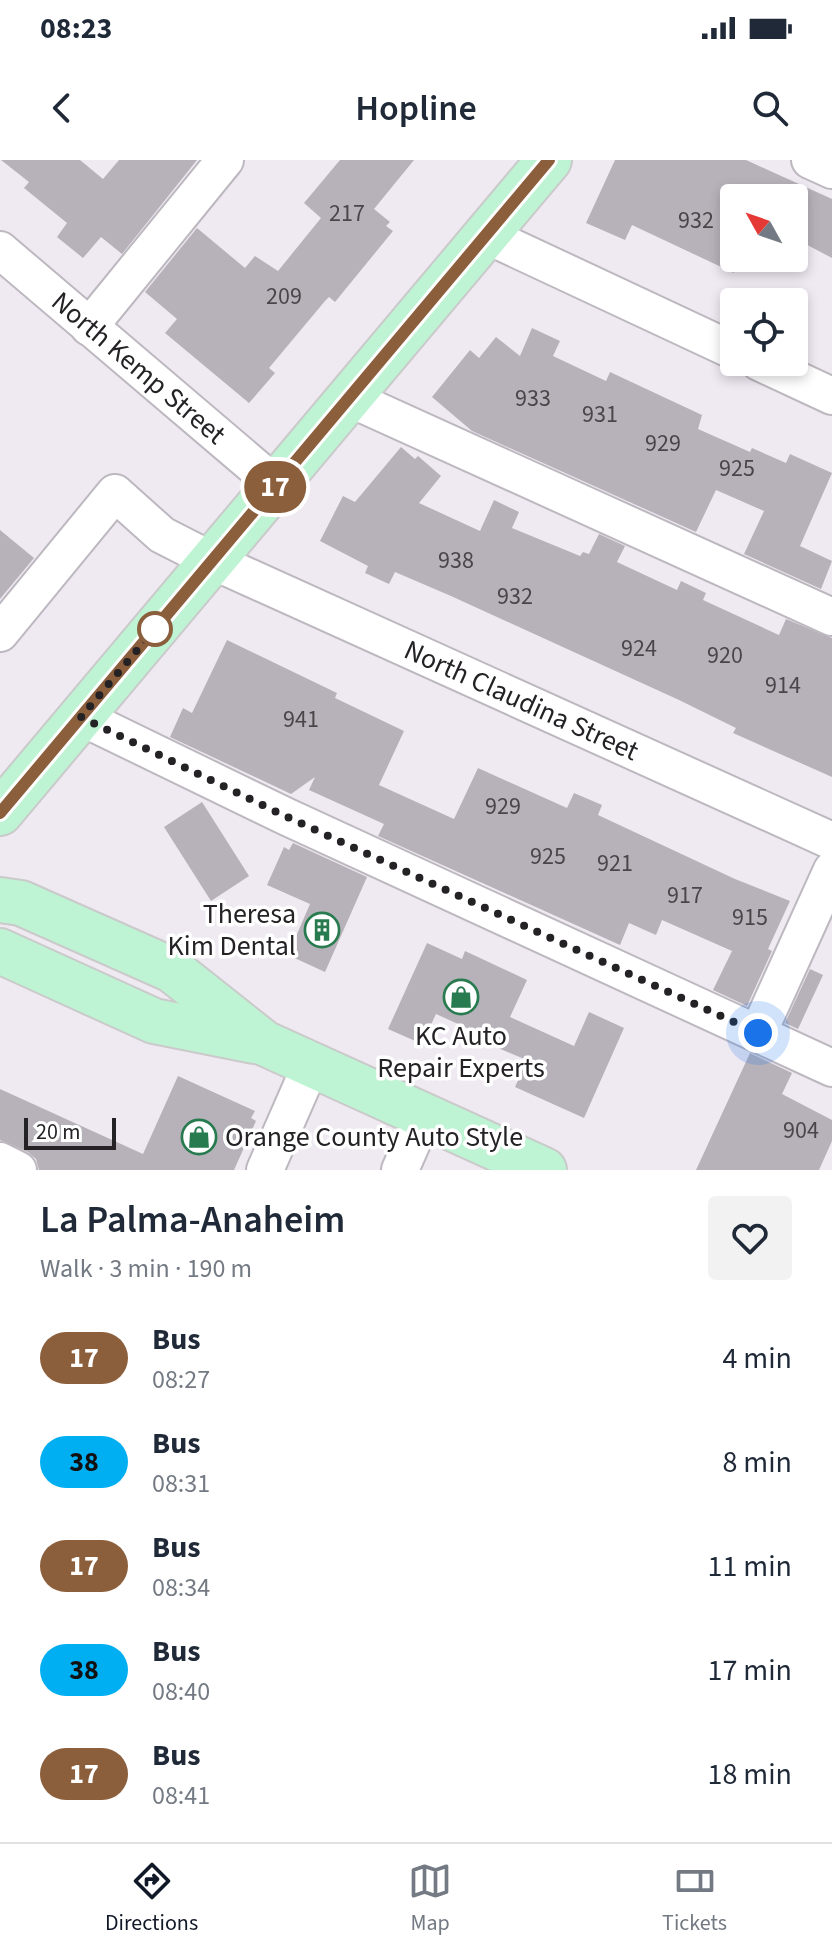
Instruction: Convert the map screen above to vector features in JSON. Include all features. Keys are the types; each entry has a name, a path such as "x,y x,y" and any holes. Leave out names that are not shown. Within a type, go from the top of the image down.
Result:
{"main road":[{"path":"7,790 81,717 549,160"},
{"path":"0,900 21,903 172,970 264,1043 544,1170"},
{"path":"0,951 154,1021 264,1043"}],"street":[{"path":"89,327 225,160"},
{"path":"810,160 832,170"},
{"path":"486,235 720,344"},
{"name":"North Kemp Street","path":"0,250 276,485"},
{"path":"789,376 832,396"},
{"path":"349,398 832,617"},
{"name":"North Claudina Street","path":"0,633 115,493 162,535 213,561 832,841"},
{"path":"81,717 285,816 832,1068"},
{"path":"758,1033 832,870"},
{"path":"265,1170 311,1065"},
{"path":"400,1170 424,1115"},
{"path":"0,1161 18,1170"}],"building":[{"path":"1,160 80,160 103,179 119,160 197,160 122,254 101,237 83,258 57,237 67,223 24,188 29,182"},
{"path":"340,160 414,160 374,209 390,222 386,226 393,231 335,302 329,297 325,301 269,368 275,373 249,403 165,333 177,319 145,292 197,228 245,268 255,256 278,271 321,218 304,203"},
{"path":"615,160 746,160 799,184 720,184 720,266 632,225 625,240 586,223"},
{"path":"808,188 832,199 832,258 808,245"},
{"path":"532,328 560,341 553,356 606,381 610,372 702,415 698,429 750,452 752,448 786,463 790,454 832,473 800,546 832,561 821,589 744,554 764,511 716,490 696,532 472,431 432,397 470,350 479,358 496,337 520,356"},
{"path":"401,447 415,459 418,456 441,476 419,503 480,531 494,500 519,512 512,528 580,556 583,552 589,554 599,534 625,546 617,562 677,590 681,581 706,593 703,600 779,635 786,619 832,638 832,777 733,733 736,728 679,700 451,596 395,572 389,584 365,573 368,566 320,541 343,496 355,502"},
{"path":"0,530 34,558 0,599"},
{"path":"227,640 337,693 335,698 404,731 379,785 454,819 478,768 567,808 574,793 602,805 598,815 735,879 790,901 747,1006 713,990 732,951 662,920 656,935 629,923 620,945 378,836 384,824 309,790 315,777 291,794 170,737 183,708 192,713"},
{"path":"202,802 249,876 211,901 164,827"},
{"name":"Theresa Kim Dental","path":"293,843 367,877 325,972 288,955 310,904 267,885 284,847 289,850"},
{"path":"427,943 462,959 465,951 527,980 510,1017 574,1046 589,1012 624,1028 584,1118 515,1087 527,1060 498,1048 500,1043 436,1014 422,1044 388,1029"},
{"path":"810,969 823,975 798,1029 785,1023"},
{"path":"750,1053 792,1073 782,1094 832,1120 832,1141 819,1170 696,1170"},
{"path":"178,1076 255,1111 251,1118 256,1121 234,1170 39,1170 36,1159 28,1152 0,1140 0,1089 143,1154"}],"bus line":[{"name":"17","path":"0,813 549,160"}],"place":[{"name":"Theresa Kim Dental","path":"322,930"},
{"name":"KC Auto Repair Experts","path":"461,997"},
{"name":"Orange County Auto Style","path":"199,1137"}],"route":[{"path":"155,629 81,717 285,816 758,1033"}]}
